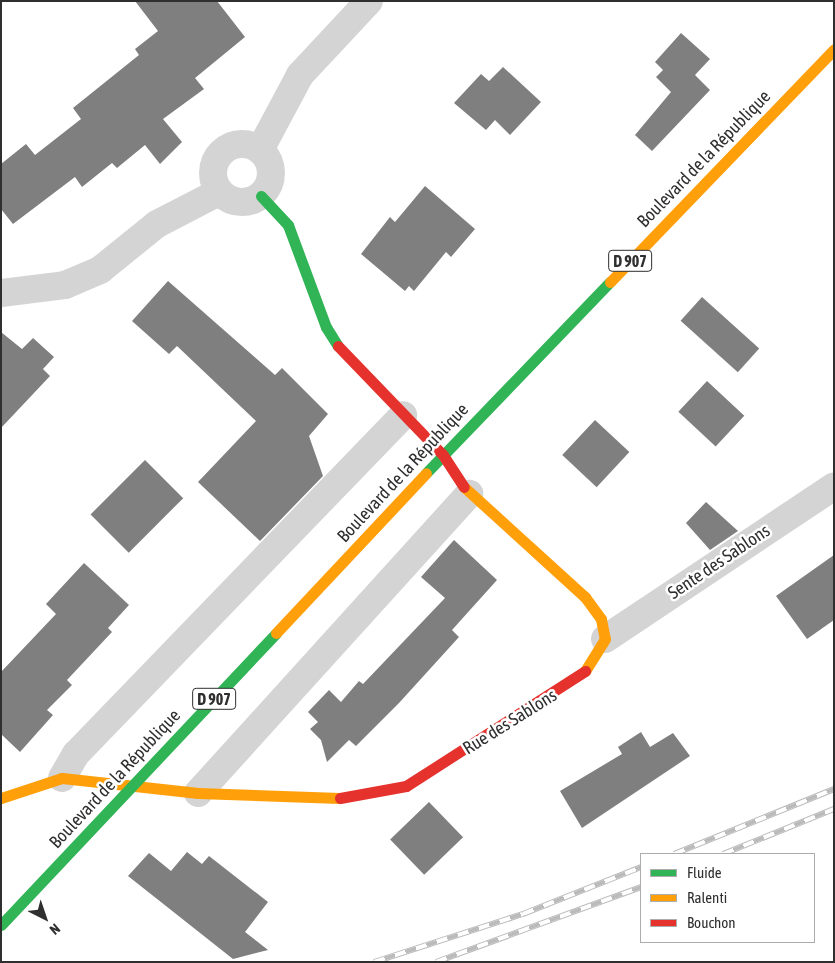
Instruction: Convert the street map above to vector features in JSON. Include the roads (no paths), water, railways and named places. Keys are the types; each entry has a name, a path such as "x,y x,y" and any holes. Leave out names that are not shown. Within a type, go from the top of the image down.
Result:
{"street":[{"path":"260,150 300,75 369,1"},
{"name":"Boulevard de la République","path":"1,925 443,455 834,50"},
{"path":"242,144 260,150 272,173 261,196 244,202 219,192 212,174 217,156 242,144"},
{"path":"1,293 65,285 100,270 157,224 219,192"},
{"path":"261,196 288,225 326,327 345,357 443,455 469,494 585,597 601,619 605,639"},
{"path":"1,798 62,778 76,754 403,415"},
{"name":"Sente des Sablons","path":"605,639 834,486"},
{"path":"198,793 469,494"},
{"name":"Rue des Sablons","path":"62,778 198,793 355,798 406,786 580,678 605,639"}],"railway":[{"path":"676,853 834,789"},
{"path":"725,853 834,809"},
{"path":"374,962 523,914 640,867"},
{"path":"436,962 640,887"}]}
